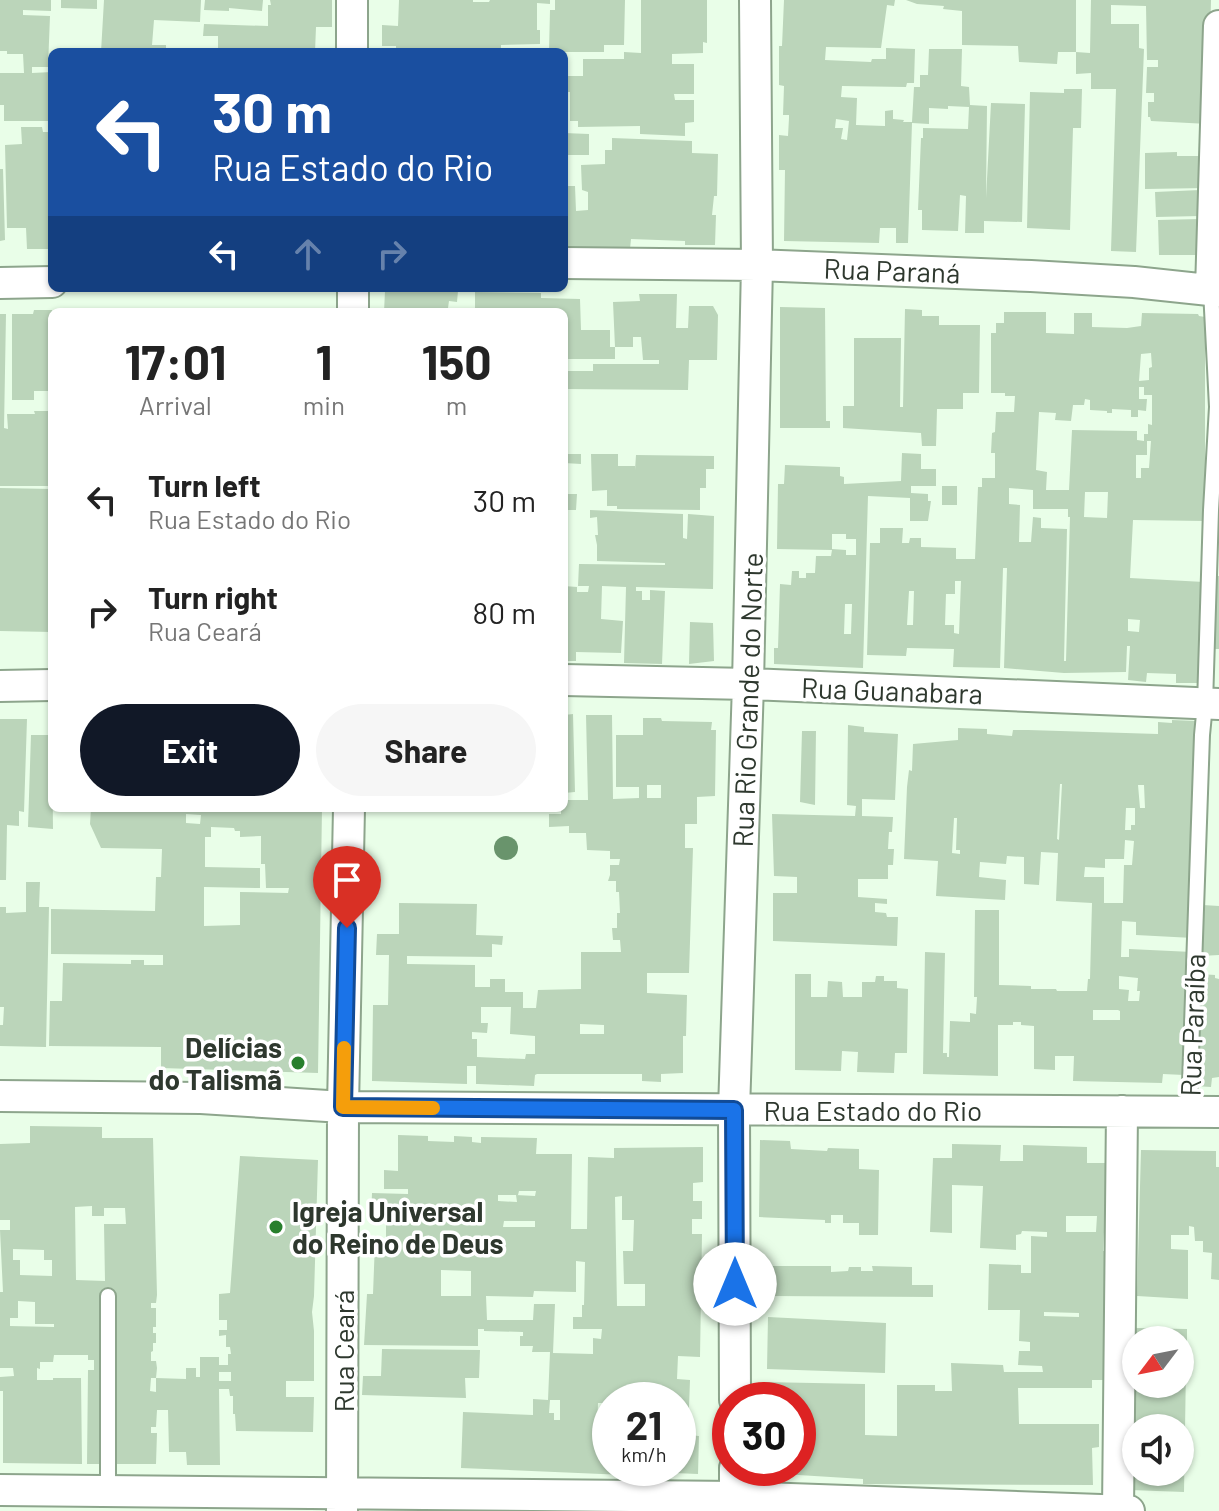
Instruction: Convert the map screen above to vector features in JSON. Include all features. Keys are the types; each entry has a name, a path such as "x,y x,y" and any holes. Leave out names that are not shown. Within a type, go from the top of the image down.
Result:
{"street":[{"path":"352,0 352,48"},
{"name":"Rua Rio Grande do Norte","path":"735,1382 734,1110 748,684 757,265 755,0"},
{"name":"Rua Paraíba","path":"1215,291 1219,26"},
{"name":"Rua Paraná","path":"568,263 757,265 1031,276 1215,291"},
{"path":"0,283 48,282"},
{"name":"Rua Guanabara","path":"568,680 748,684 1212,704"},
{"path":"0,686 48,685"},
{"name":"Rua Ceará","path":"342,1502 343,1107 349,812"},
{"name":"Rua Estado do Rio","path":"0,1096 201,1098 343,1107 1204,1112"},
{"path":"1118,1511 1122,1111"},
{"path":"0,1490 108,1491 342,1502 735,1492 1129,1511"}],"lane":[{"name":"Rua Paraíba","path":"1204,1112 1202,735 1212,704 1211,525 1217,407 1215,291"},
{"path":"108,1296 108,1491"}],"building":[{"path":"0,0 51,0 51,11 23,10 23,15 50,16 48,67 32,67 32,73 48,72 48,121 4,121 4,105 0,105 0,73 24,73 23,54 0,51"},
{"path":"61,0 97,0 97,9 61,8"},
{"path":"104,0 201,0 200,22 154,20 152,45 166,45 166,48 101,48"},
{"path":"205,0 263,0 262,11 229,8 229,11 204,10"},
{"path":"270,0 332,0 332,27 316,27 315,48 218,48 218,36 203,36 204,24 268,26 268,5 271,5"},
{"path":"399,0 550,0 550,4 537,3 540,44 501,45 501,48 382,46 382,25 398,26"},
{"path":"555,0 625,0 624,45 604,45 604,52 568,52 568,48 549,48 550,10 555,10"},
{"path":"641,0 707,0 707,43 703,42 703,53 672,54 672,64 694,64 694,94 674,94 675,100 694,100 694,122 685,123 685,136 640,134 640,126 578,127 578,121 570,121 568,76 583,76 583,59 624,59 624,52 641,53"},
{"path":"784,0 895,0 894,6 887,5 881,48 826,47 825,60 871,62 872,59 886,59 886,48 915,49 914,83 907,83 906,87 842,86 841,97 857,98 856,125 885,126 885,111 893,110 893,119 912,122 914,87 920,87 920,75 928,75 929,49 962,49 961,86 969,87 970,105 987,106 986,198 991,103 1025,104 1022,222 984,221 984,233 965,233 966,196 960,195 958,231 922,230 922,210 918,210 923,128 968,129 969,107 948,106 948,109 929,108 929,124 912,123 908,243 896,243 896,228 880,228 879,243 784,241 785,170 779,170 779,135 788,136 789,115 783,115 784,86 779,85 779,46 782,46","holes":["836,119 849,121 847,140 841,139 843,128 835,128"]},
{"path":"906,0 1076,0 1076,52 1058,52 1057,64 1019,62 1018,46 962,45 962,11"},
{"path":"1091,0 1211,0 1208,124 1151,121 1148,102 1154,102 1154,93 1146,93 1147,67 1158,67 1158,60 1147,60 1146,6 1111,5 1111,24 1139,24 1139,48 1144,49 1136,252 1111,251 1116,89 1091,89 1091,73 1076,74 1076,52 1090,53"},
{"path":"1064,89 1082,89 1081,128 1073,128 1070,230 1027,228 1030,92 1064,93"},
{"path":"21,127 42,127 43,132 48,132 48,249 27,249 26,228 7,228 5,145 22,144"},
{"path":"568,133 589,134 589,155 568,155"},
{"path":"612,138 692,141 692,153 718,154 717,196 714,196 712,215 716,215 715,245 631,239 630,249 568,248 568,186 575,186 576,211 588,210 588,192 582,190 581,165 605,164 605,150 612,150"},
{"path":"1177,152 1177,156 1207,156 1206,188 1145,189 1145,153"},
{"path":"0,169 3,169 5,240 0,241"},
{"path":"1200,190 1200,216 1156,217 1155,192"},
{"path":"1200,219 1201,255 1159,255 1158,220"},
{"path":"385,292 458,292 457,302 449,301 448,308 384,308"},
{"path":"475,292 541,293 541,298 580,299 581,330 610,330 610,347 615,347 615,359 568,359 568,308 475,308"},
{"path":"639,294 677,294 676,328 688,328 689,306 713,306 718,315 717,360 689,360 688,390 568,389 568,371 593,371 593,364 659,364 659,360 643,360 641,337 633,337 633,347 615,347 613,302 640,301"},
{"path":"780,307 825,308 826,421 830,421 830,428 780,428"},
{"path":"905,309 922,310 922,316 939,316 939,325 980,325 979,393 963,393 963,409 937,409 936,446 922,446 921,433 843,428 843,406 854,406 854,338 901,338 900,407 903,407"},
{"path":"34,310 48,310 48,391 34,391 34,400 12,400 12,314 33,314"},
{"path":"1004,312 1046,312 1046,333 1074,334 1074,313 1092,313 1092,327 1141,326 1142,313 1198,314 1205,317 1205,521 1133,520 1130,578 1204,582 1200,683 1176,683 1176,674 1147,673 1146,682 1128,680 1130,646 1127,646 1126,672 1064,673 1004,668 1007,568 1003,568 1000,668 953,667 954,649 907,648 906,656 867,655 870,543 880,543 880,528 903,528 902,543 909,543 910,538 921,538 921,547 956,548 956,559 975,559 978,487 982,487 982,478 995,478 995,453 991,453 996,412 1014,412 1015,396 991,393 991,333 996,333 996,323 1004,323","holes":["1151,353 1149,380 1139,381 1141,354","1139,387 1144,387 1144,395 1152,395 1152,425 1148,424 1144,441 1137,440 1137,431 1072,430 1069,490 1046,490 1047,472 1036,470 1039,412 1056,413 1055,420 1071,421 1073,405 1084,405 1085,399 1090,400 1090,410 1107,413 1112,413 1112,409 1131,410 1131,417 1138,417 1138,410 1146,411 1147,399 1139,399","1147,441 1151,441 1149,468 1141,468 1141,478 1136,478 1136,455 1147,455","1009,488 1033,490 1033,509 1068,509 1066,661 1067,529 1041,528 1041,518 1033,517 1031,542 1019,542 1020,505 1009,504","1085,492 1108,492 1107,518 1084,517","955,581 961,581 959,634 954,633 954,625 945,625 946,594 955,594","909,591 914,591 913,625 907,625","1128,619 1140,620 1139,632 1128,631"]},
{"path":"0,314 6,314 4,428 8,429 7,414 48,411 48,486 0,486"},
{"path":"902,453 921,454 921,469 936,469 936,486 911,486 911,493 928,494 928,501 931,501 928,521 910,521 910,498 868,496 863,668 774,664 774,648 778,648 780,584 791,585 792,571 799,571 799,578 806,578 806,573 815,573 816,556 831,556 832,550 777,549 778,484 784,484 785,465 840,467 844,484 901,481","holes":["832,534 846,534 846,539 856,539 856,555 846,555 846,550 832,549","845,604 852,604 851,634 844,634"]},
{"path":"568,454 581,454 581,464 568,463"},
{"path":"591,454 618,454 618,466 635,466 635,470 636,455 714,456 714,469 706,469 706,488 700,488 700,510 617,509 617,506 607,506 607,490 592,491"},
{"path":"942,486 957,486 957,505 942,505"},
{"path":"0,488 48,489 48,632 0,631"},
{"path":"568,494 577,494 576,510 568,510"},
{"path":"590,510 683,514 683,538 687,539 688,514 714,516 713,589 636,587 636,591 642,591 642,600 650,600 650,590 665,591 662,664 624,663 626,587 602,586 601,619 623,621 621,653 576,652 576,661 568,661 568,586 577,587 577,592 588,592 589,586 578,586 579,564 665,565 597,561 597,517 590,518"},
{"path":"1215,576 1219,576 1219,649 1213,649"},
{"path":"690,622 713,623 714,661 689,664"},
{"path":"573,714 575,792 568,793 568,715"},
{"path":"586,715 612,715 613,799 639,798 639,787 616,787 616,735 643,735 643,718 712,722 711,730 716,730 715,796 697,797 697,824 685,824 685,848 693,848 689,973 647,973 647,993 687,995 683,1073 661,1074 661,1082 642,1081 642,1074 537,1074 534,1086 476,1084 476,1066 467,1066 467,1084 372,1081 373,1005 388,1005 389,955 376,955 377,934 399,934 399,903 477,904 476,935 503,936 502,945 492,944 492,957 407,956 407,964 475,965 475,987 490,987 490,979 505,979 505,992 523,992 523,1008 536,1008 538,990 581,989 581,952 621,952 620,940 613,940 612,928 617,928 617,913 620,913 619,892 616,892 616,881 608,881 610,865 619,865 620,859 610,859 610,851 587,850 586,833 569,833 569,826 549,827 549,814 568,812 568,800 588,800","holes":["647,785 661,785 661,798 647,798","481,1007 511,1007 510,1034 535,1036 535,1054 526,1054 525,1059 477,1057 477,1039 472,1039 472,1032 487,1033 488,1023 481,1023","580,1024 604,1025 604,1034 580,1034"]},
{"path":"0,719 27,719 24,812 19,811 19,826 7,825 6,880 0,880"},
{"path":"1172,720 1196,721 1193,938 1136,935 1136,922 1122,921 1121,957 1129,957 1129,949 1192,952 1184,1075 1163,1074 1162,1083 1073,1081 1074,1056 1055,1056 1055,1070 1034,1069 1034,1026 1021,1025 1021,1022 998,1025 998,1076 923,1074 925,952 945,953 943,1053 949,1057 950,1021 970,1022 970,1013 976,1014 975,910 999,910 999,985 1087,991 1092,903 1056,901 1058,853 1041,852 1039,885 1024,884 1024,857 1007,856 1006,864 980,862 979,877 1006,880 1005,900 936,896 938,861 904,859 907,787 909,770 912,771 913,744 958,740 958,728 987,729 987,734 1012,736 1013,730 1158,734 1158,722 1172,723","holes":["1062,784 1059,840 1057,839","1138,785 1144,785 1145,808 1140,808","1126,808 1135,808 1135,825 1131,825 1131,830 1125,830","954,818 957,818 956,850 960,850 960,854 952,853","1125,840 1134,841 1132,865 1124,865 1123,903 1104,903 1104,877 1084,877 1085,867 1105,868 1105,859 1124,859","1119,976 1138,978 1139,1001 1128,1001 1129,990 1119,989","1093,1010 1118,1010 1120,1020 1093,1020"]},
{"path":"848,725 864,727 864,732 898,734 895,800 862,799 862,816 893,817 888,849 894,849 893,865 888,865 888,879 858,879 858,897 887,899 887,904 875,903 875,912 898,917 897,946 773,941 773,893 797,893 797,877 774,876 772,814 855,816 856,806 847,805"},
{"path":"802,731 816,731 815,805 800,802"},
{"path":"31,735 48,735 48,812 53,812 53,829 28,827"},
{"path":"91,812 322,812 318,1073 161,1068 161,1047 49,1046 50,1001 62,1001 63,963 131,964 131,960 144,960 144,965 163,965 163,955 51,954 51,909 155,911 156,877 161,877 162,849 101,848 90,824","holes":["186,814 201,815 200,824 186,823","211,827 240,831 240,837 261,836 261,864 265,864 266,888 289,888 288,893 240,892 240,925 204,926 204,887 260,888 260,868 205,867 205,837 211,837"]},
{"path":"26,882 40,882 39,907 49,907 46,1047 0,1046 4,1007 0,1007 0,907 6,907 6,913 26,912"},
{"path":"1203,905 1219,906 1219,955 1200,956"},
{"path":"795,974 811,974 811,997 827,997 828,981 842,982 843,997 862,997 862,982 875,982 876,976 884,976 884,981 897,981 897,988 908,989 907,1053 895,1053 894,1073 857,1072 858,1052 842,1051 841,1071 795,1070"},
{"path":"1200,974 1215,975 1219,979 1219,1077 1212,1078 1211,1087 1194,1086"},
{"path":"30,1126 102,1127 102,1138 153,1138 157,1295 156,1303 151,1303 151,1308 156,1308 153,1333 156,1333 156,1343 153,1343 151,1361 156,1361 156,1378 186,1379 186,1368 196,1368 196,1377 200,1377 200,1357 219,1357 219,1365 228,1365 230,1347 226,1347 226,1335 219,1336 219,1330 227,1330 227,1320 219,1320 219,1294 230,1293 240,1156 318,1160 312,1312 314,1381 286,1381 286,1397 314,1397 313,1432 236,1431 233,1396 230,1396 229,1389 219,1389 220,1465 187,1465 186,1452 169,1452 168,1410 157,1410 156,1427 151,1427 151,1433 157,1433 156,1464 87,1464 88,1370 94,1370 94,1360 88,1360 88,1355 54,1355 53,1362 40,1362 37,1380 81,1378 82,1464 3,1463 3,1391 0,1391 0,1377 14,1376 13,1368 0,1368 0,1292 3,1292 0,1230 10,1230 10,1220 0,1220 0,1144 30,1143","holes":["92,1206 92,1216 104,1216 104,1208 125,1208 126,1224 104,1224 105,1281 76,1280 75,1207","13,1249 44,1250 44,1260 52,1260 52,1276 20,1275 20,1260 13,1260","18,1301 35,1302 35,1324 54,1324 54,1327 10,1326 10,1318 18,1318","219,1372 231,1372 231,1381 219,1381","151,1378 156,1378 156,1392 150,1391"]},
{"path":"398,1135 428,1136 428,1141 454,1142 454,1136 472,1137 472,1142 481,1143 481,1137 537,1138 536,1154 572,1154 571,1229 587,1229 588,1157 614,1158 614,1148 703,1147 703,1182 693,1183 693,1201 702,1201 702,1219 692,1219 692,1234 702,1234 700,1357 678,1356 677,1379 690,1382 592,1382 592,1474 461,1468 463,1412 533,1415 533,1399 548,1400 550,1352 532,1352 533,1346 520,1346 523,1332 484,1329 478,1329 478,1346 364,1345 367,1294 373,1294 375,1242 386,1243 386,1219 371,1219 372,1193 408,1194 408,1189 384,1189 384,1170 398,1171","holes":["519,1191 536,1191 535,1196 516,1195","498,1195 516,1195 517,1202 498,1201","622,1196 622,1220 634,1220 633,1251 623,1251 624,1284 645,1284 645,1306 617,1306 615,1197","504,1221 535,1221 535,1227 503,1227","576,1261 585,1262 582,1317 573,1317 573,1329 602,1329 601,1339 593,1338 593,1354 553,1353 555,1304 534,1304 533,1320 487,1320 486,1296 533,1297 534,1291 576,1292","441,1270 471,1271 471,1296 441,1296","550,1400 560,1400 560,1420 554,1420 554,1413 549,1413"]},
{"path":"760,1140 790,1141 791,1149 859,1149 859,1169 879,1170 878,1235 859,1235 859,1223 843,1223 843,1215 831,1215 831,1223 825,1223 825,1220 759,1217"},
{"path":"952,1144 1001,1145 1000,1161 1023,1161 1023,1145 1087,1147 1087,1163 1115,1163 1114,1233 1104,1232 1103,1251 1113,1251 1112,1312 1103,1312 1103,1317 1111,1317 1110,1380 1092,1380 1092,1388 1018,1388 1019,1424 1099,1424 1099,1447 1092,1448 1093,1485 863,1484 863,1479 816,1476 816,1383 865,1384 865,1435 897,1436 897,1385 935,1385 935,1391 952,1391 951,1363 1003,1365 1004,1372 1043,1372 1042,1366 1018,1365 1019,1351 1030,1351 1030,1342 1019,1341 1020,1310 988,1310 989,1264 1021,1265 1021,1273 1031,1273 1031,1236 1047,1237 1047,1232 1022,1231 1016,1235 1016,1250 980,1248 983,1186 952,1185 952,1233 930,1232 933,1158 952,1158","holes":["1066,1216 1097,1216 1096,1232 1066,1232","1044,1312 1079,1313 1079,1317 1044,1316"]},
{"path":"1141,1150 1216,1151 1216,1167 1219,1167 1219,1280 1211,1279 1212,1253 1203,1252 1203,1241 1195,1241 1194,1227 1189,1226 1189,1235 1171,1235 1171,1249 1188,1250 1188,1299 1137,1296"},
{"path":"770,1266 831,1266 831,1272 848,1271 849,1267 873,1271 872,1266 912,1267 912,1285 933,1285 933,1297 769,1296"},
{"path":"768,1317 886,1323 885,1373 767,1369"},
{"path":"382,1349 480,1350 479,1378 465,1378 466,1398 362,1395 363,1376 381,1376"},
{"path":"1133,1398 1186,1398 1185,1414 1133,1414"},
{"path":"696,1436 699,1436 696,1474"},
{"path":"1130,1486 1184,1486 1184,1492 1130,1490"}],"slow traffic":[{"path":"344,1048 343,1107 433,1108"}],"place":[{"name":"Delícias do Talismã","path":"298,1063"},
{"name":"Igreja Universal do Reino de Deus","path":"276,1227"}],"route":[{"path":"347,928 343,1107 734,1110 735,1284"}]}
